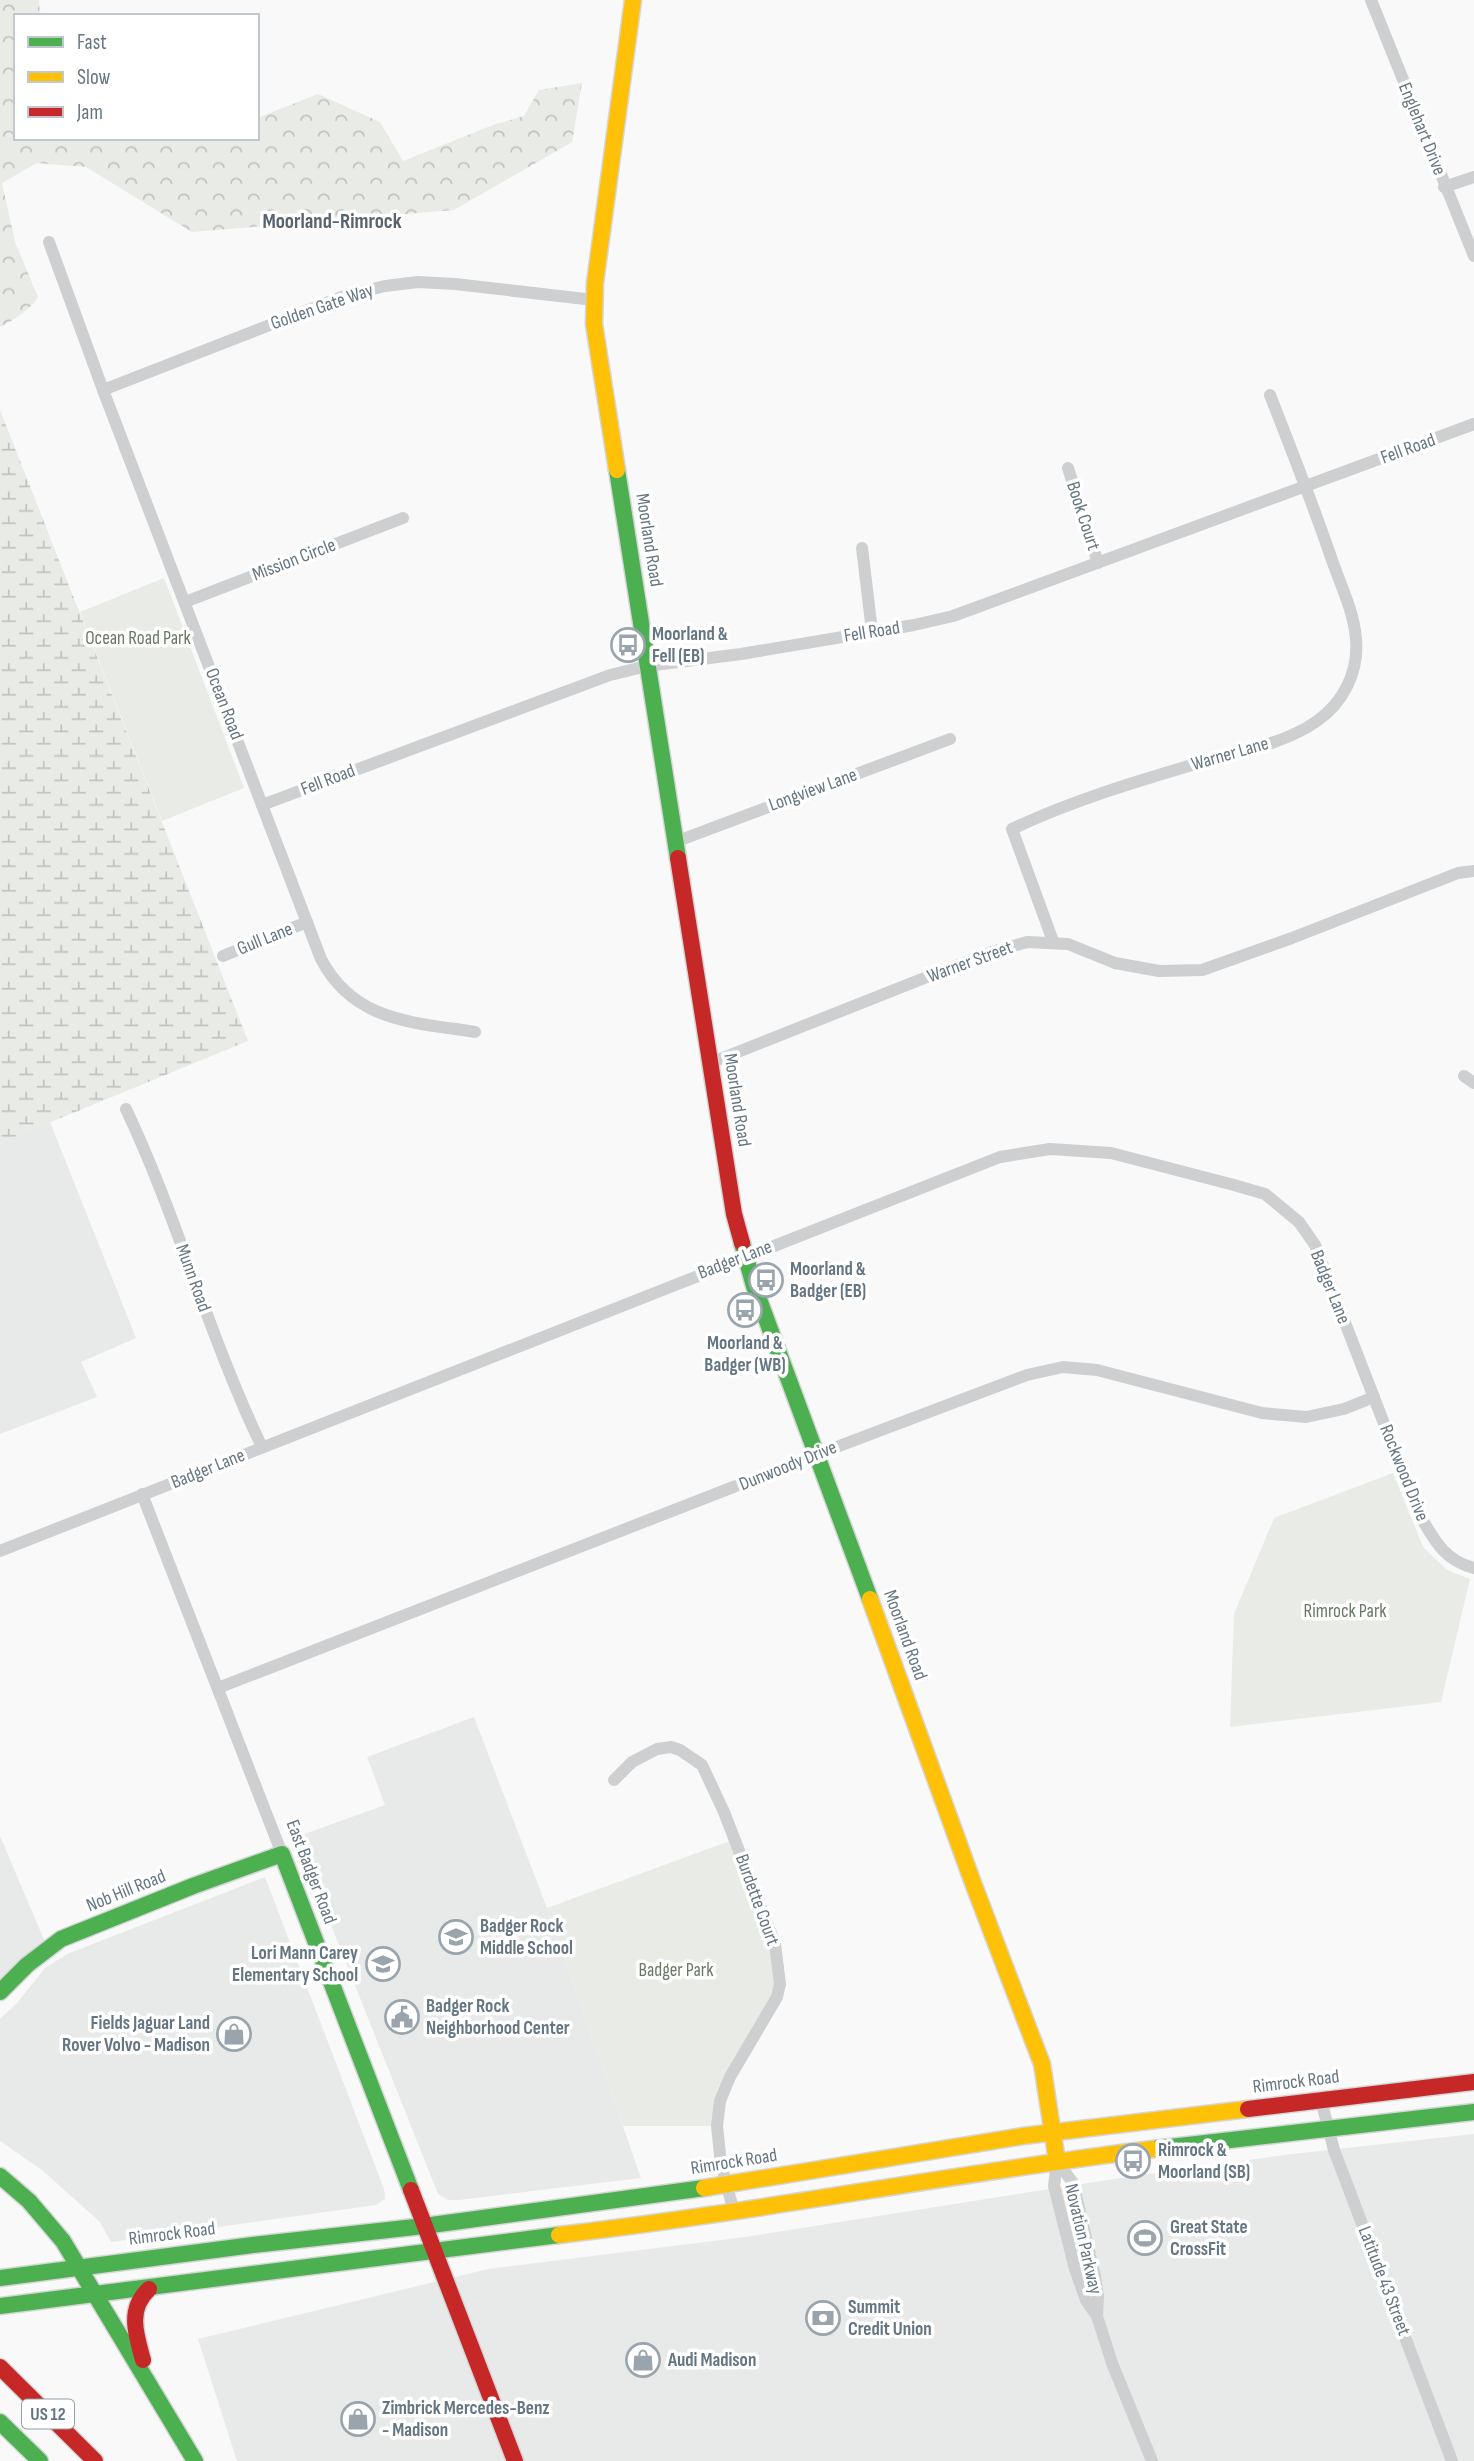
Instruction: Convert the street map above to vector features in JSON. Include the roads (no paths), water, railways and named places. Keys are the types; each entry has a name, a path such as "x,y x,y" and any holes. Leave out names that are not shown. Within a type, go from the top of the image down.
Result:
{"main road":[{"name":"Moorland Road","path":"633,0 594,300 594,324 734,1214 754,1286 1042,2064 1057,2161"},
{"name":"Nob Hill Road","path":"0,1992 27,1965 61,1939 282,1854"},
{"name":"East Badger Road","path":"282,1854 515,2461"},
{"name":"Rimrock Road","path":"0,2278 424,2226 727,2185 1023,2136 1474,2082"},
{"path":"0,2306 640,2226 1057,2161 1474,2112"},
{"path":"0,2176 29,2201 62,2241 195,2461"},
{"path":"148,2384 134,2326 136,2304 140,2295 149,2289"},
{"name":"US 12","path":"0,2368 95,2461"},
{"name":"US 12","path":"0,2422 40,2461"}],"street":[{"name":"Englehart Drive","path":"1371,0 1474,256"},
{"path":"1444,187 1474,177"},
{"name":"Ocean Road","path":"50,242 103,390 307,922 330,975 354,999 380,1014 400,1020 475,1032"},
{"name":"Golden Gate Way","path":"103,390 344,296 385,286 418,282 455,284 594,300"},
{"path":"1270,395 1306,486"},
{"name":"Fell Road","path":"262,805 610,675 647,666 741,654 953,616 1474,424"},
{"name":"Book Court","path":"1068,468 1098,564"},
{"name":"Warner Lane","path":"1053,942 1012,828 1115,789 1299,732 1338,702 1351,679 1356,657 1353,621 1306,486"},
{"name":"Mission Circle","path":"185,603 403,518"},
{"path":"862,548 872,631"},
{"name":"Longview Lane","path":"676,842 950,739"},
{"name":"Warner Street","path":"710,1063 992,952 1027,942 1068,944 1115,963 1159,971 1202,970 1458,873 1474,871"},
{"name":"Gull Lane","path":"223,956 307,922"},
{"name":"Munn Road","path":"125,1109 147,1154 220,1351 262,1447"},
{"name":"Badger Lane","path":"0,1551 745,1256 1000,1157 1021,1152 1051,1149 1111,1153 1265,1194 1299,1222 1315,1245 1374,1397"},
{"name":"Dunwoody Drive","path":"218,1688 1027,1375 1063,1367 1097,1370 1262,1413 1306,1417 1344,1409 1374,1397"},
{"name":"Rockwood Drive","path":"1374,1397 1419,1514 1432,1537 1439,1548 1463,1565 1474,1568"},
{"name":"East Badger Road","path":"142,1494 282,1854"},
{"name":"Burdette Court","path":"614,1780 632,1762 657,1749 671,1747 680,1750 702,1765 724,1812 775,1944 780,1984 777,1997 730,2077 720,2101 717,2126 721,2164 734,2212"},
{"name":"Latitude 43 Street","path":"1321,2100 1327,2128 1452,2461"},
{"name":"Novation Parkway","path":"1057,2161 1054,2186 1074,2269 1086,2300 1097,2316 1112,2363 1152,2461"},
{"name":"Novation Parkway","path":"1057,2161 1073,2183 1095,2276 1097,2316"}],"place":[{"name":"Moorland & Fell (EB)","path":"628,645"},
{"name":"Moorland & Badger (EB)","path":"766,1280"},
{"name":"Moorland & Badger (WB)","path":"745,1310"},
{"name":"Badger Rock Middle School","path":"456,1937"},
{"name":"Lori Mann Carey Elementary School","path":"383,1964"},
{"name":"Badger Rock Neighborhood Center","path":"402,2017"},
{"name":"Fields Jaguar Land Rover Volvo - Madison","path":"234,2034"},
{"name":"Rimrock & Moorland (SB)","path":"1133,2161"},
{"name":"Great State CrossFit","path":"1145,2238"},
{"name":"Summit Credit Union","path":"823,2318"},
{"name":"Audi Madison","path":"643,2360"},
{"name":"Zimbrick Mercedes-Benz - Madison","path":"358,2419"}],"district":[{"name":"Moorland-Rimrock","path":"332,221"}],"park label":[{"name":"Ocean Road Park","path":"138,638"},
{"name":"Rimrock Park","path":"1345,1611"},
{"name":"Badger Park","path":"676,1970"}]}
